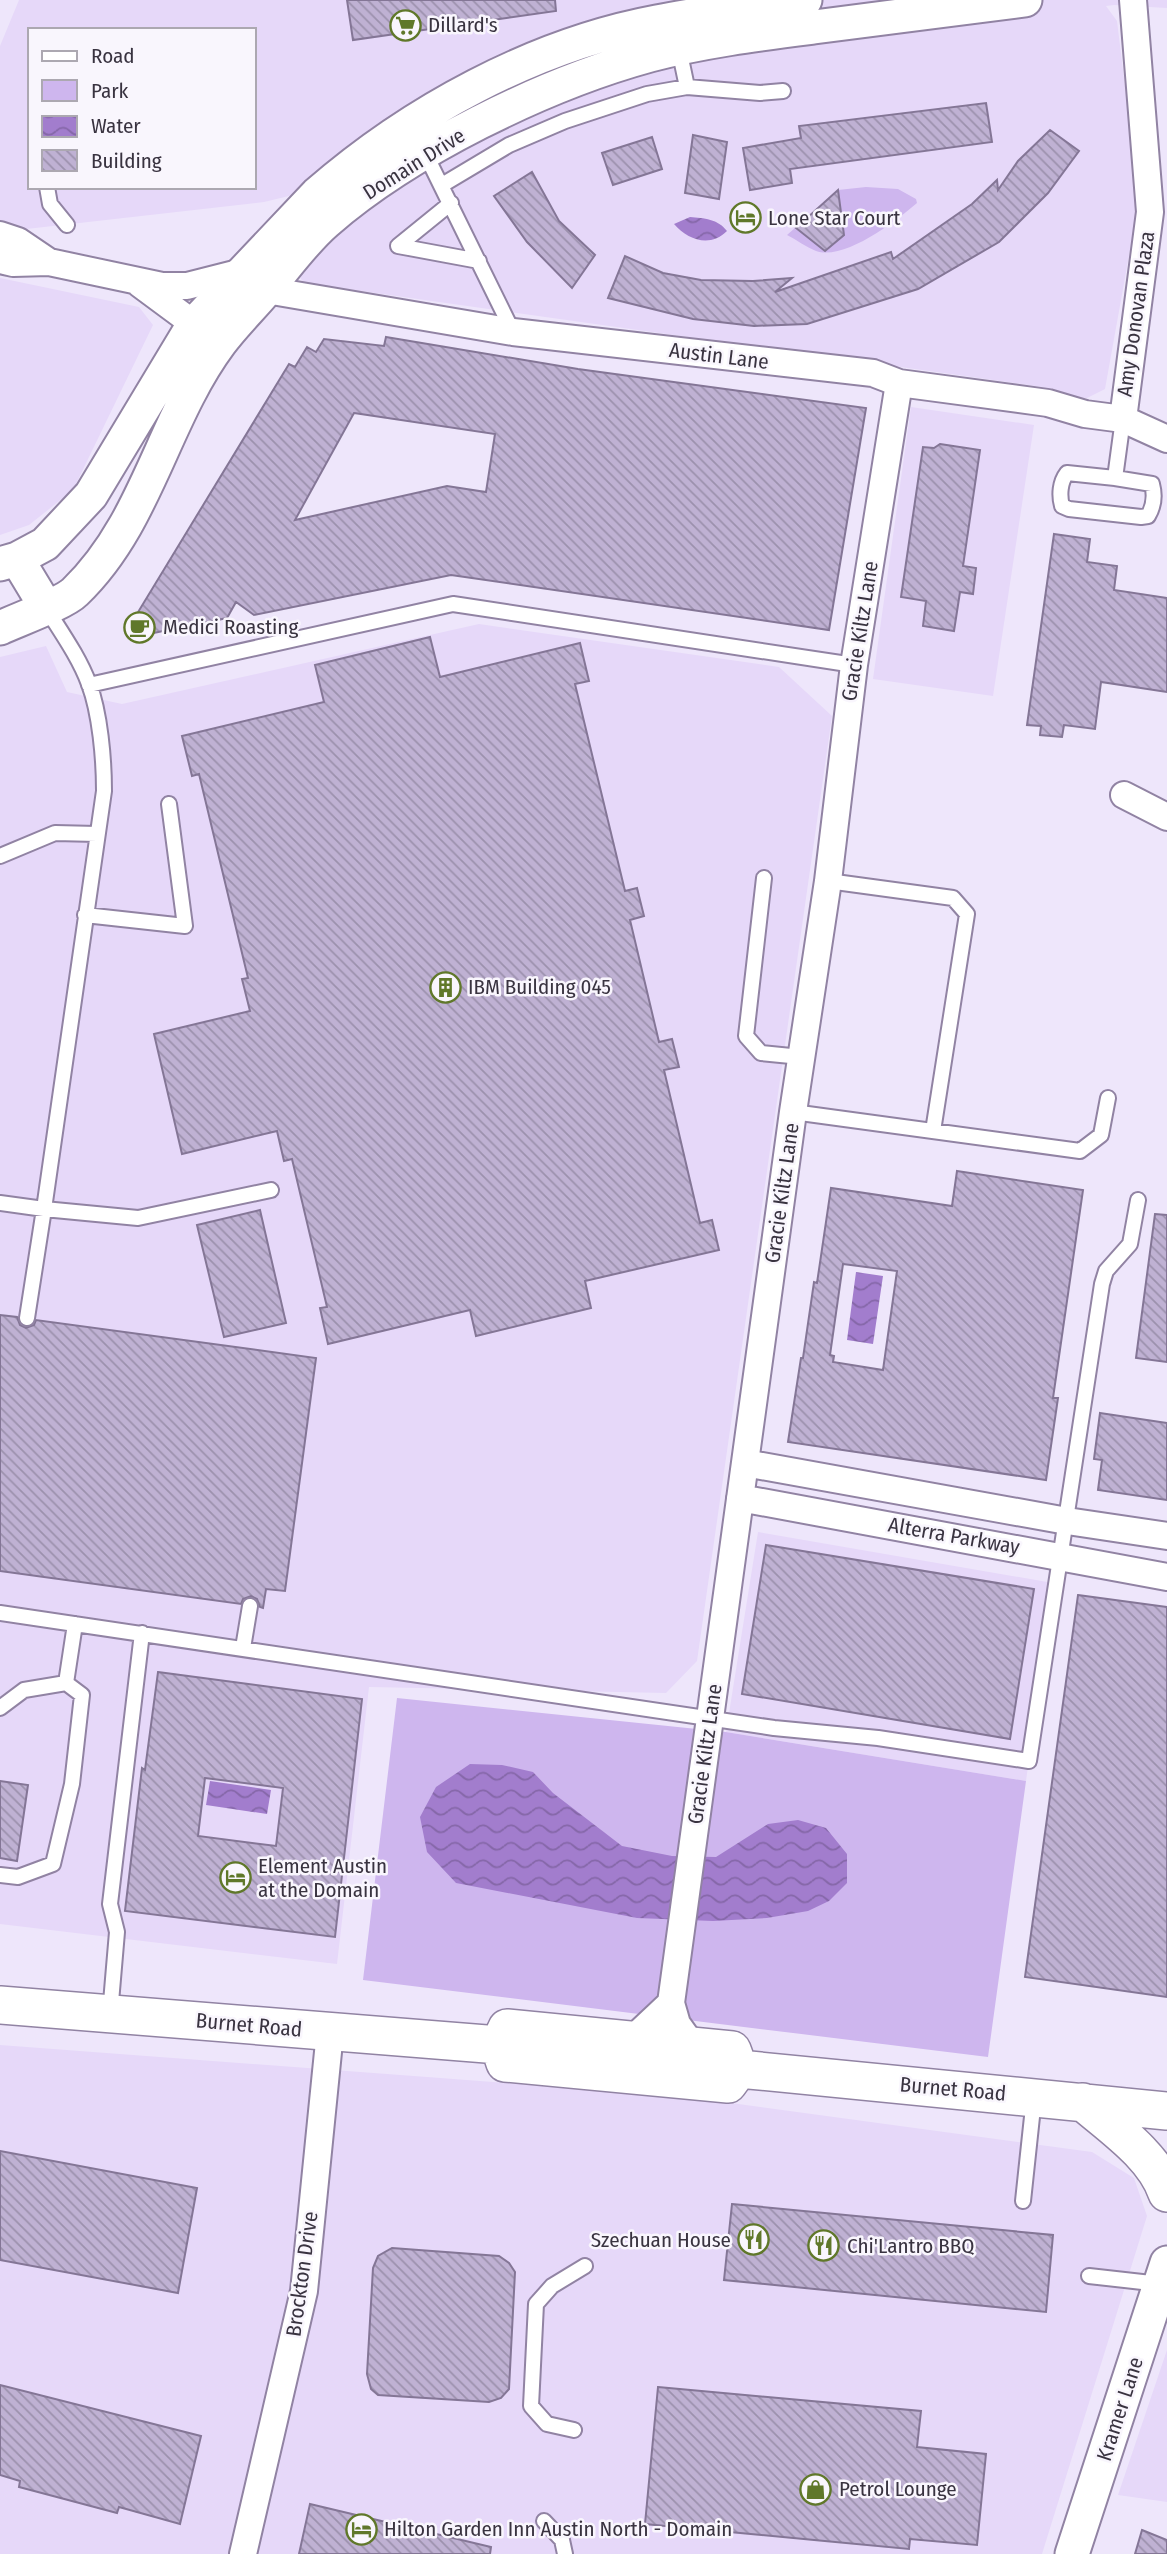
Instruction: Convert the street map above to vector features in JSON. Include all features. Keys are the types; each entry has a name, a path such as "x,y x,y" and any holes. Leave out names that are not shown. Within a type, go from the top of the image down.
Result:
{"main road":[{"name":"Burnet Road","path":"0,2005 499,2045"},
{"path":"508,2028 629,2039 732,2050 739,2069 728,2084 505,2063 499,2045 508,2028"},
{"name":"Burnet Road","path":"739,2069 1167,2111"},
{"path":"1083,2102 1138,2150 1163,2182 1167,2193"}],"street":[{"name":"Domain Drive","path":"9,562 45,544 91,495 207,334 256,280 296,253 326,222 346,189 445,102 514,66 654,11 805,0"},
{"name":"Domain Drive","path":"346,189 536,96 607,68 725,39 1025,0"},
{"name":"Amy Donovan Plaza","path":"1123,419 1150,212 1133,0"},
{"path":"439,145 492,99 583,60 649,40 656,30 654,11"},
{"path":"0,235 18,241 50,262"},
{"path":"0,260 13,263 50,262 162,286 256,280"},
{"name":"Austin Lane","path":"256,280 513,332 873,373 899,383 1048,403 1085,414 1123,419 1167,439"},
{"path":"136,281 207,334"},
{"name":"Domain Drive","path":"0,628 73,594 113,547 143,497 177,417 207,334"},
{"name":"Gracie Kiltz Lane","path":"671,2003 793,1112 828,881 854,665 899,383"},
{"path":"9,562 46,607"},
{"path":"1125,795 1167,817"},
{"name":"Alterra Parkway","path":"745,1463 1067,1521 1167,1536"},
{"name":"Alterra Parkway","path":"740,1498 1167,1577"},
{"path":"629,2039 671,2003 677,2024 692,2045"},
{"name":"Brockton Drive","path":"243,2554 304,2291 330,2032"},
{"name":"Kramer Lane","path":"1072,2554 1164,2273"}],"lane":[{"path":"679,49 687,87"},
{"path":"442,185 509,145 565,121 647,94 687,87 737,92 783,91"},
{"path":"439,145 442,185 513,332"},
{"path":"47,189 50,204 67,225"},
{"path":"451,203 398,246 479,261"},
{"path":"1115,478 1123,419"},
{"path":"1067,473 1115,478 1152,484 1154,492 1148,516 1129,516 1062,506 1062,479 1067,473"},
{"path":"89,685 453,604 854,665"},
{"path":"27,1318 104,791 104,758 89,685 46,607"},
{"path":"85,915 185,926 169,804"},
{"path":"0,856 55,833 97,834"},
{"path":"764,878 746,1036 761,1053 801,1057"},
{"path":"828,881 953,898 967,914 933,1131"},
{"path":"793,1112 1080,1151 1101,1135 1108,1098"},
{"path":"0,1203 138,1218 271,1190"},
{"path":"0,1613 774,1728 878,1738 1029,1761 1102,1284 1106,1271 1130,1244 1138,1200"},
{"path":"243,1648 250,1606"},
{"path":"66,1683 75,1624"},
{"path":"110,2014 117,1933 110,1903 142,1633"},
{"path":"0,1708 24,1689 66,1683 82,1695 72,1784 54,1864 18,1877 0,1875"},
{"path":"1023,2201 1034,2097"},
{"path":"574,2430 547,2424 531,2406 536,2304 552,2286 584,2266"},
{"path":"1089,2276 1164,2273"},
{"path":"544,2521 562,2540 565,2554"}],"shaded area":[{"name":"Lone Star Court","path":"19,0 1167,0 1167,8 1106,6 1117,21 1139,200 1105,389 1087,398 1071,398 1042,387 304,283 299,274 330,237 434,161 264,202 0,232 0,46"},
{"path":"0,278 139,307 153,325 73,490 29,525 0,535"},
{"path":"911,407 1034,425 993,696 873,679"},
{"path":"479,624 779,667 832,716 697,1661 666,1693 369,1687 337,1964 0,1924 0,657 46,646 67,692 122,704"},
{"path":"758,1532 1053,1583 1026,1781 726,1732"},
{"path":"0,2045 680,2096 1092,2152 1134,2178 1147,2216 1042,2554 0,2554"},
{"path":"1167,2350 1167,2502 1118,2495"}],"green space":[{"path":"866,187 898,189 916,199 917,203 870,237 841,250 828,253 816,251 787,235 838,190"},
{"path":"397,1698 726,1732 1026,1781 988,2057 363,1980"}],"water":[{"path":"690,217 715,222 727,231 714,239 692,238 674,224"},
{"path":"856,1272 883,1276 873,1344 847,1340"},
{"path":"470,1764 502,1765 533,1772 553,1793 622,1846 672,1856 716,1857 768,1824 798,1820 826,1828 847,1854 847,1883 829,1901 808,1911 767,1918 713,1921 637,1918 456,1883 427,1852 420,1817 436,1787"},
{"path":"210,1781 271,1790 267,1814 206,1805"}],"building":[{"name":"Dillard's","path":"347,0 555,0 556,11 353,40"},
{"path":"986,103 992,142 790,169 792,183 750,190 743,148 801,138 799,126"},
{"path":"1050,130 1079,151 1048,193 999,242 918,289 807,324 754,326 693,319 608,298 625,256 663,273 701,280 753,281 792,278 775,292 891,252 893,259 972,204 997,180 998,190 1018,161"},
{"path":"693,135 727,142 719,199 685,193"},
{"path":"652,137 662,169 613,185 602,153"},
{"path":"532,172 559,221 595,255 572,288 527,242 494,196"},
{"path":"838,190 844,235 825,251 796,228"},
{"path":"386,337 578,369 866,408 829,630 451,575 254,615 236,602 227,618 129,638 132,622 289,364 295,367 307,347 316,352 324,339 384,346","holes":["354,413 495,434 486,492 447,486 295,520"]},
{"path":"940,444 980,450 963,566 976,568 973,594 960,592 954,631 923,626 926,601 901,597 923,447 934,448"},
{"path":"1054,534 1090,539 1087,562 1117,566 1114,590 1167,598 1167,692 1101,682 1095,729 1064,725 1062,737 1040,735 1041,726 1027,725"},
{"name":"IBM Building 045","path":"430,637 440,677 580,643 589,681 575,684 625,891 637,888 644,916 630,920 659,1042 672,1039 679,1067 664,1070 700,1223 712,1220 719,1250 585,1281 591,1308 476,1336 470,1310 328,1344 320,1308 327,1307 292,1159 284,1161 277,1131 182,1154 154,1034 250,1011 242,979 248,978 199,774 192,776 182,736 324,702 315,665"},
{"path":"957,1171 1083,1190 1053,1398 1058,1398 1046,1480 788,1442 831,1188 952,1206","holes":["843,1264 897,1271 883,1370 833,1362 834,1356 830,1355"]},
{"path":"260,1210 286,1323 224,1337 197,1225"},
{"path":"1155,1214 1167,1215 1167,1362 1136,1358"},
{"path":"0,1315 17,1317 20,1325 26,1328 34,1325 36,1320 316,1358 285,1591 266,1589 263,1608 257,1599 251,1596 243,1599 241,1604 0,1571"},
{"path":"1100,1413 1167,1423 1167,1500 1098,1490 1102,1460 1094,1459"},
{"path":"766,1545 1034,1589 1010,1739 742,1694"},
{"path":"1078,1595 1167,1607 1167,1997 1025,1977"},
{"path":"158,1672 362,1699 335,1937 125,1911 142,1768 145,1770","holes":["205,1778 283,1788 276,1846 198,1836"]},
{"path":"0,1781 28,1785 17,1861 0,1858"},
{"path":"0,2151 197,2188 178,2293 0,2260"},
{"path":"732,2204 1053,2235 1046,2312 724,2280"},
{"path":"392,2248 499,2256 509,2263 515,2272 509,2389 501,2398 489,2402 378,2395 371,2389 367,2374 373,2268 378,2256"},
{"path":"0,2385 201,2436 180,2524 119,2507 117,2513 19,2487 20,2481 0,2475"},
{"name":"Petrol Lounge","path":"658,2387 921,2411 917,2447 986,2454 977,2545 910,2539 909,2549 645,2524"},
{"name":"Hilton Garden Inn Austin North - Domain","path":"310,2504 491,2547 490,2554 299,2554"},
{"path":"1142,2530 1167,2540 1167,2554 1135,2554"}],"place":[{"name":"Dillard's","path":"405,25"},
{"name":"Lone Star Court","path":"745,218"},
{"name":"Medici Roasting","path":"140,627"},
{"name":"IBM Building 045","path":"445,987"},
{"name":"Element Austin at the Domain","path":"235,1878"},
{"name":"Szechuan House","path":"754,2240"},
{"name":"Chi'Lantro BBQ","path":"824,2246"},
{"name":"Petrol Lounge","path":"816,2489"},
{"name":"Hilton Garden Inn Austin North - Domain","path":"361,2529"}]}
